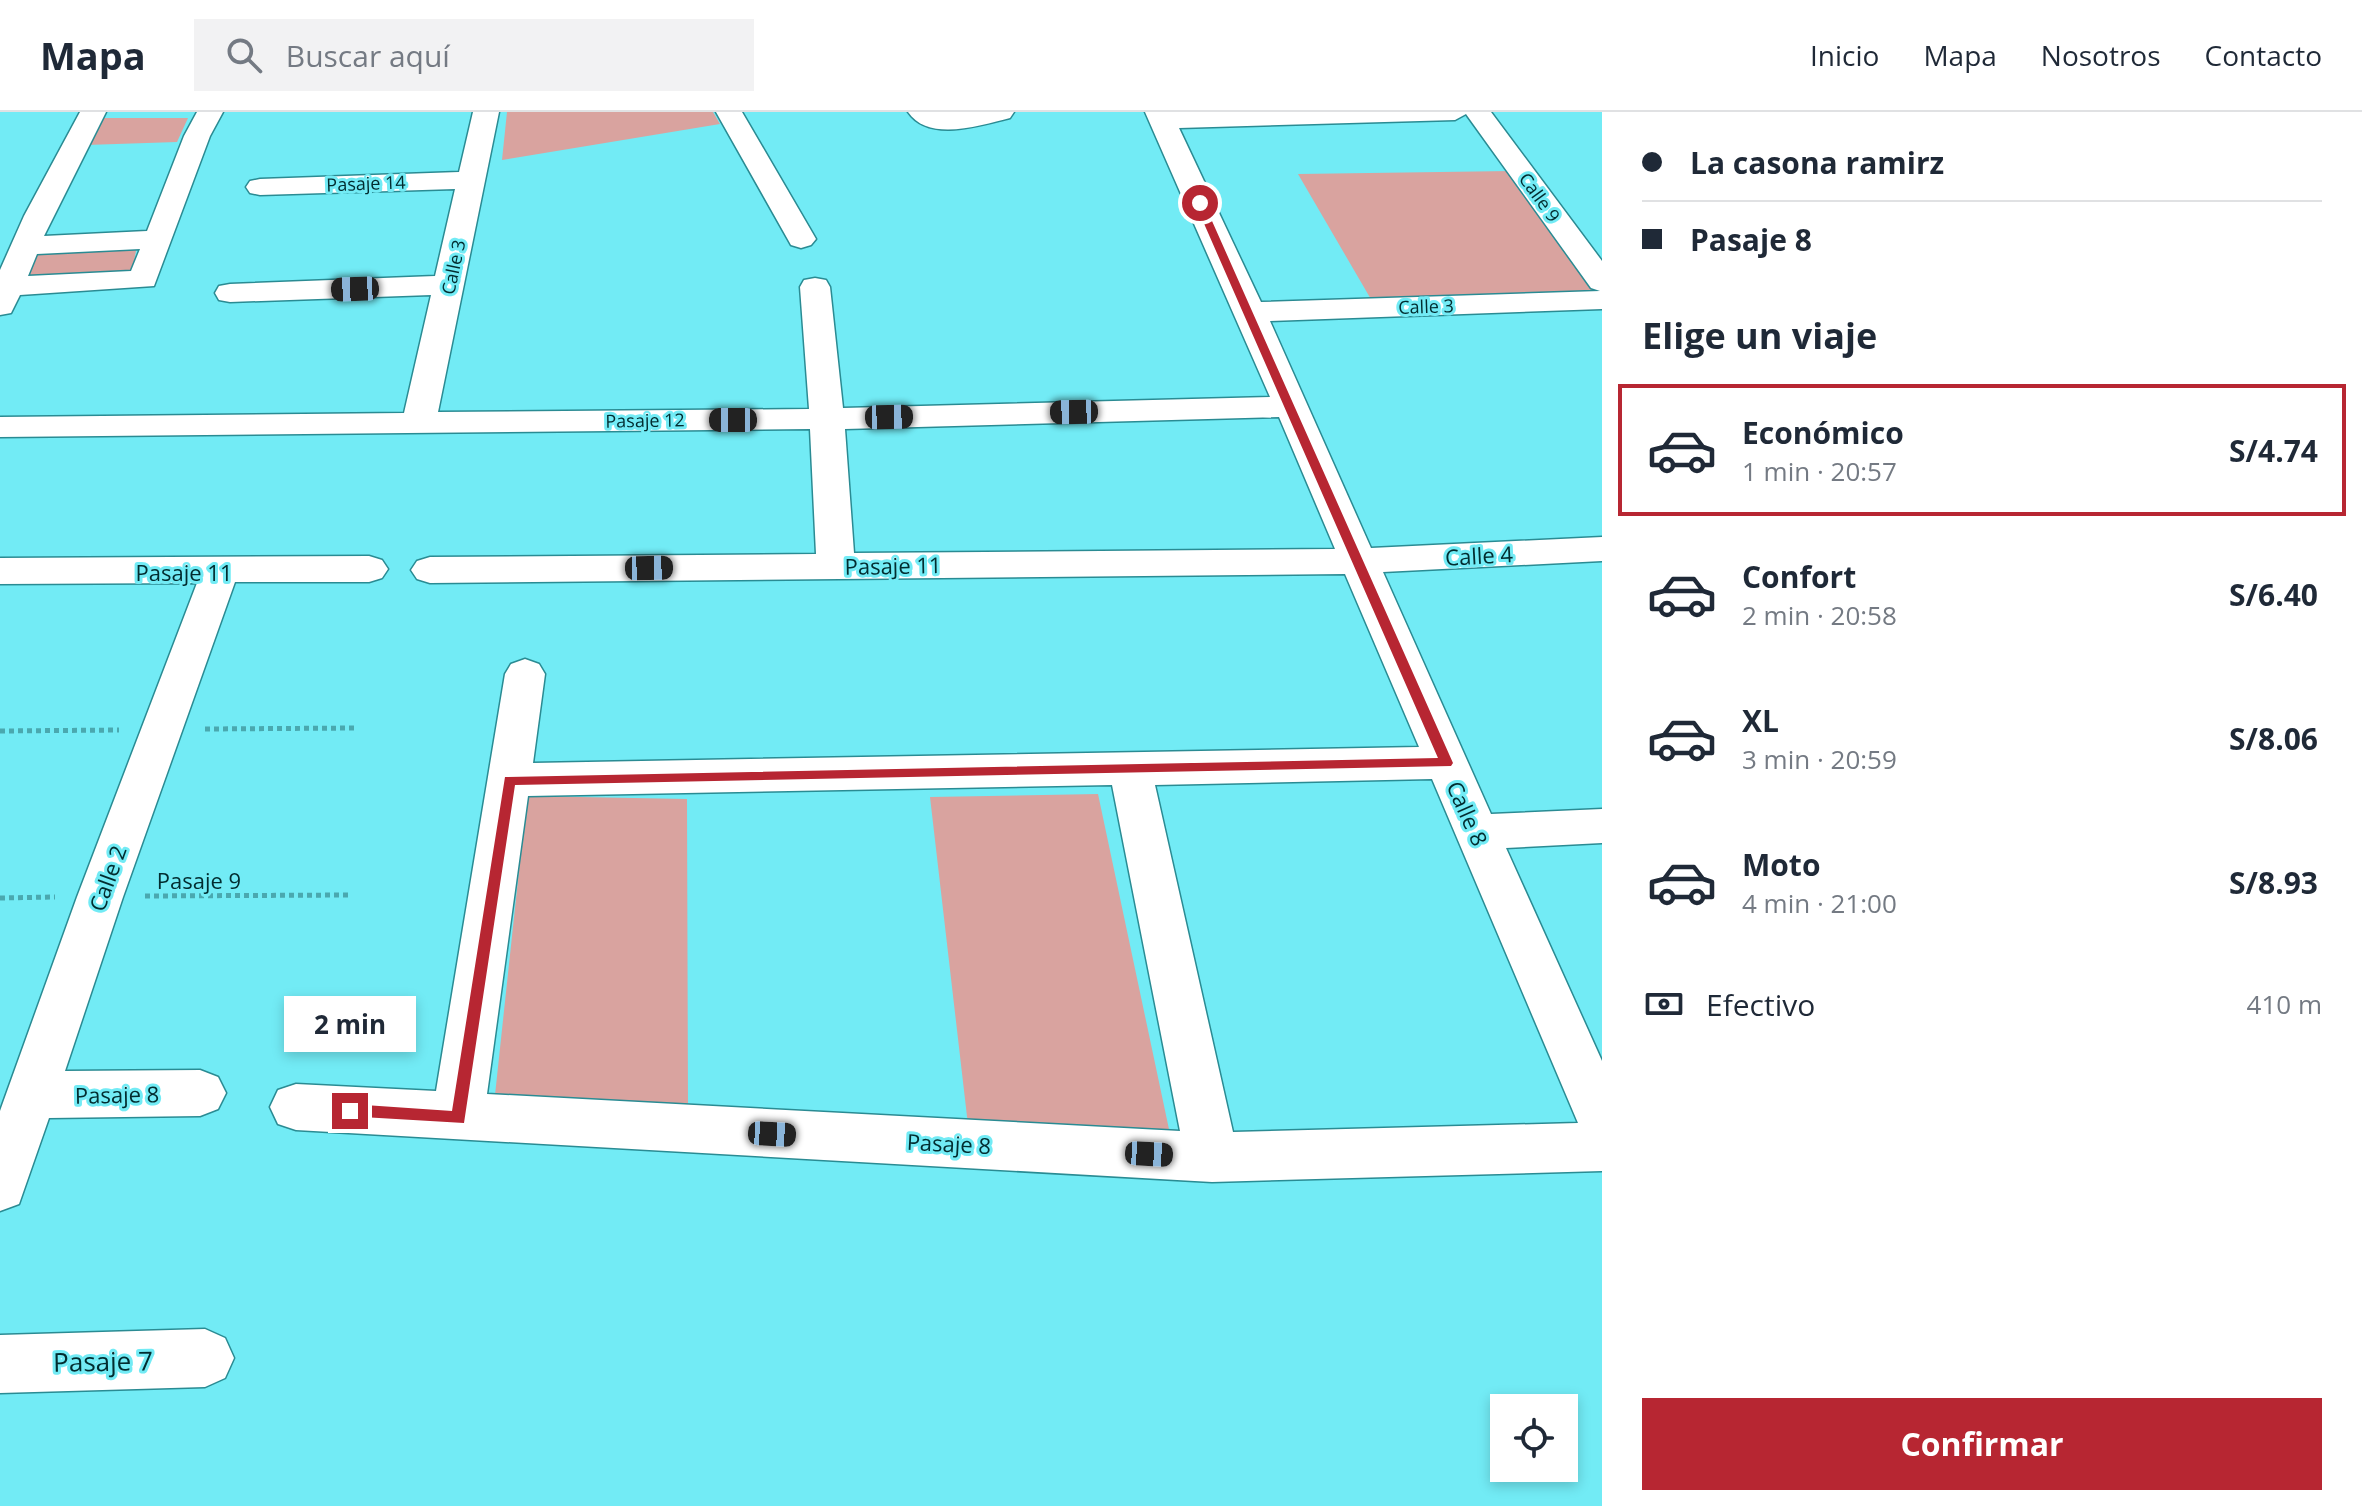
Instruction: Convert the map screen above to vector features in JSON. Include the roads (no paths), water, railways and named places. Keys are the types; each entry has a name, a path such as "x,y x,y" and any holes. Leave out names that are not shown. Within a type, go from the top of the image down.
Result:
{"street":[{"path":"93,112 25,246 4,296 143,280 197,136 210,112"},
{"name":"Calle 3","path":"419,423 486,112"},
{"path":"729,112 801,239"},
{"path":"921,112 926,118 939,122 1001,112"},
{"path":"1160,116 1455,112"},
{"name":"Calle 9","path":"1478,112 1602,282"},
{"name":"Calle 8","path":"1160,116 1250,312 1602,1119"},
{"name":"Pasaje 14","path":"260,187 472,180"},
{"path":"25,246 159,239"},
{"path":"230,293 449,285"},
{"path":"815,287 836,566"},
{"name":"Calle 3","path":"1250,312 1602,300"},
{"name":"Pasaje 12","path":"0,427 827,419 1290,407"},
{"name":"Calle 4","path":"1356,561 1602,549"},
{"name":"Pasaje 11","path":"430,570 1356,561"},
{"name":"Pasaje 11","path":"0,571 369,569"},
{"name":"Calle 2","path":"0,1186 100,897 220,572"},
{"path":"458,1118 525,674"},
{"path":"509,780 1446,763"},
{"path":"1130,768 1212,1157"},
{"path":"1477,832 1602,826"},
{"name":"Pasaje 8","path":"33,1095 200,1093"},
{"name":"Pasaje 8","path":"296,1107 1212,1157 1602,1147"},
{"name":"Pasaje 7","path":"0,1364 205,1358"}]}
